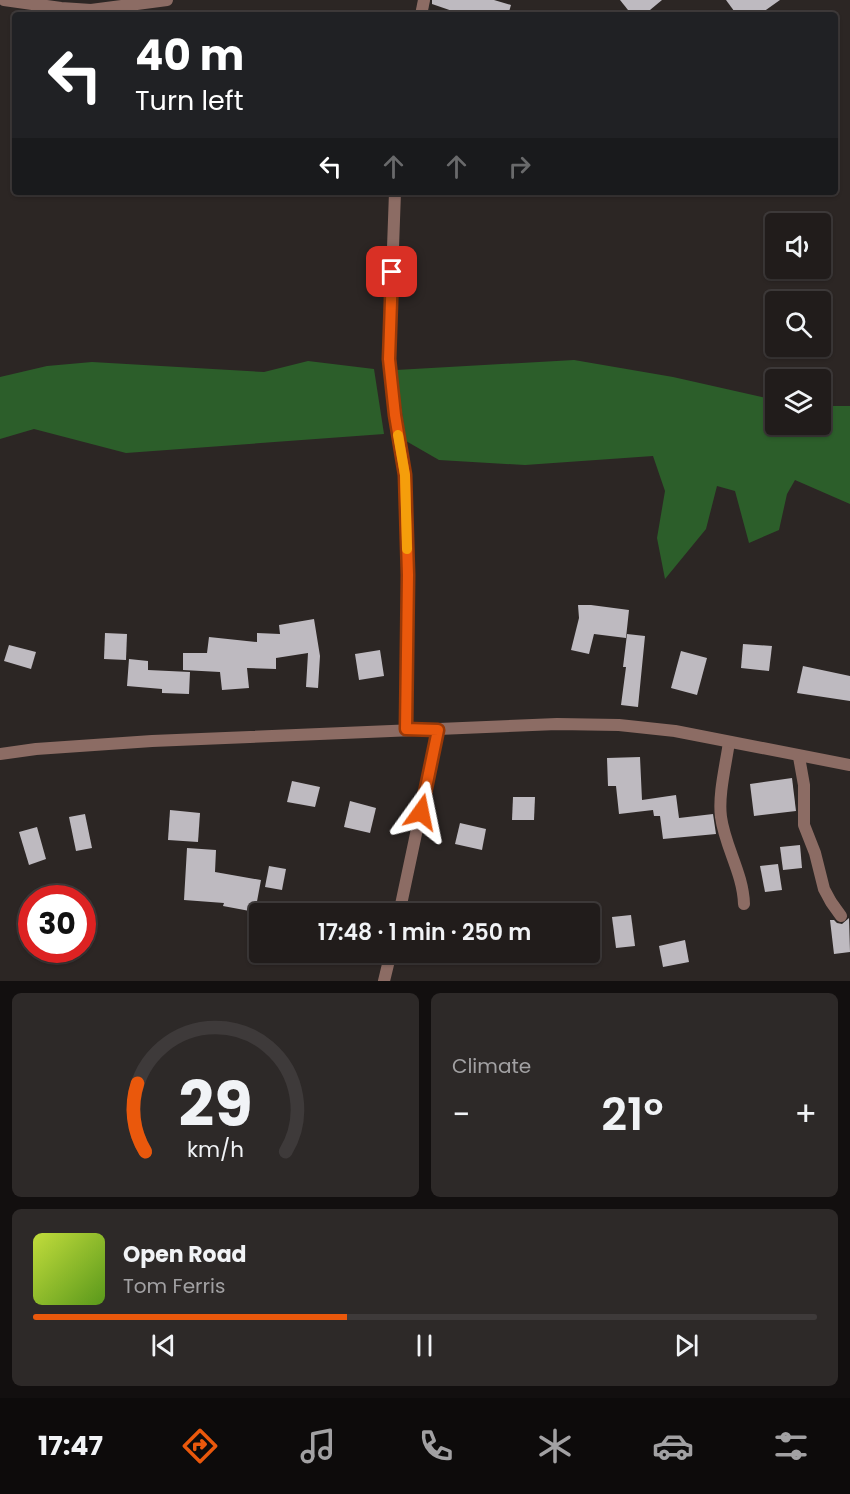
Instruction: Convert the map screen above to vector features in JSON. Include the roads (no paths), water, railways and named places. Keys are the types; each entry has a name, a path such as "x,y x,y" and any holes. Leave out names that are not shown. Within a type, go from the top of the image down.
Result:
{"street":[{"path":"4,0 91,10 167,0"},
{"path":"395,195 389,359 405,475 408,575 406,729"},
{"path":"0,754 36,749 152,741 557,724 619,725 675,731 799,757 850,765"},
{"path":"401,903 438,730"},
{"path":"729,742 721,816 744,891 744,904"},
{"path":"799,757 804,785 804,825 815,854 824,889 841,916"},
{"path":"384,981 388,963"}]}
